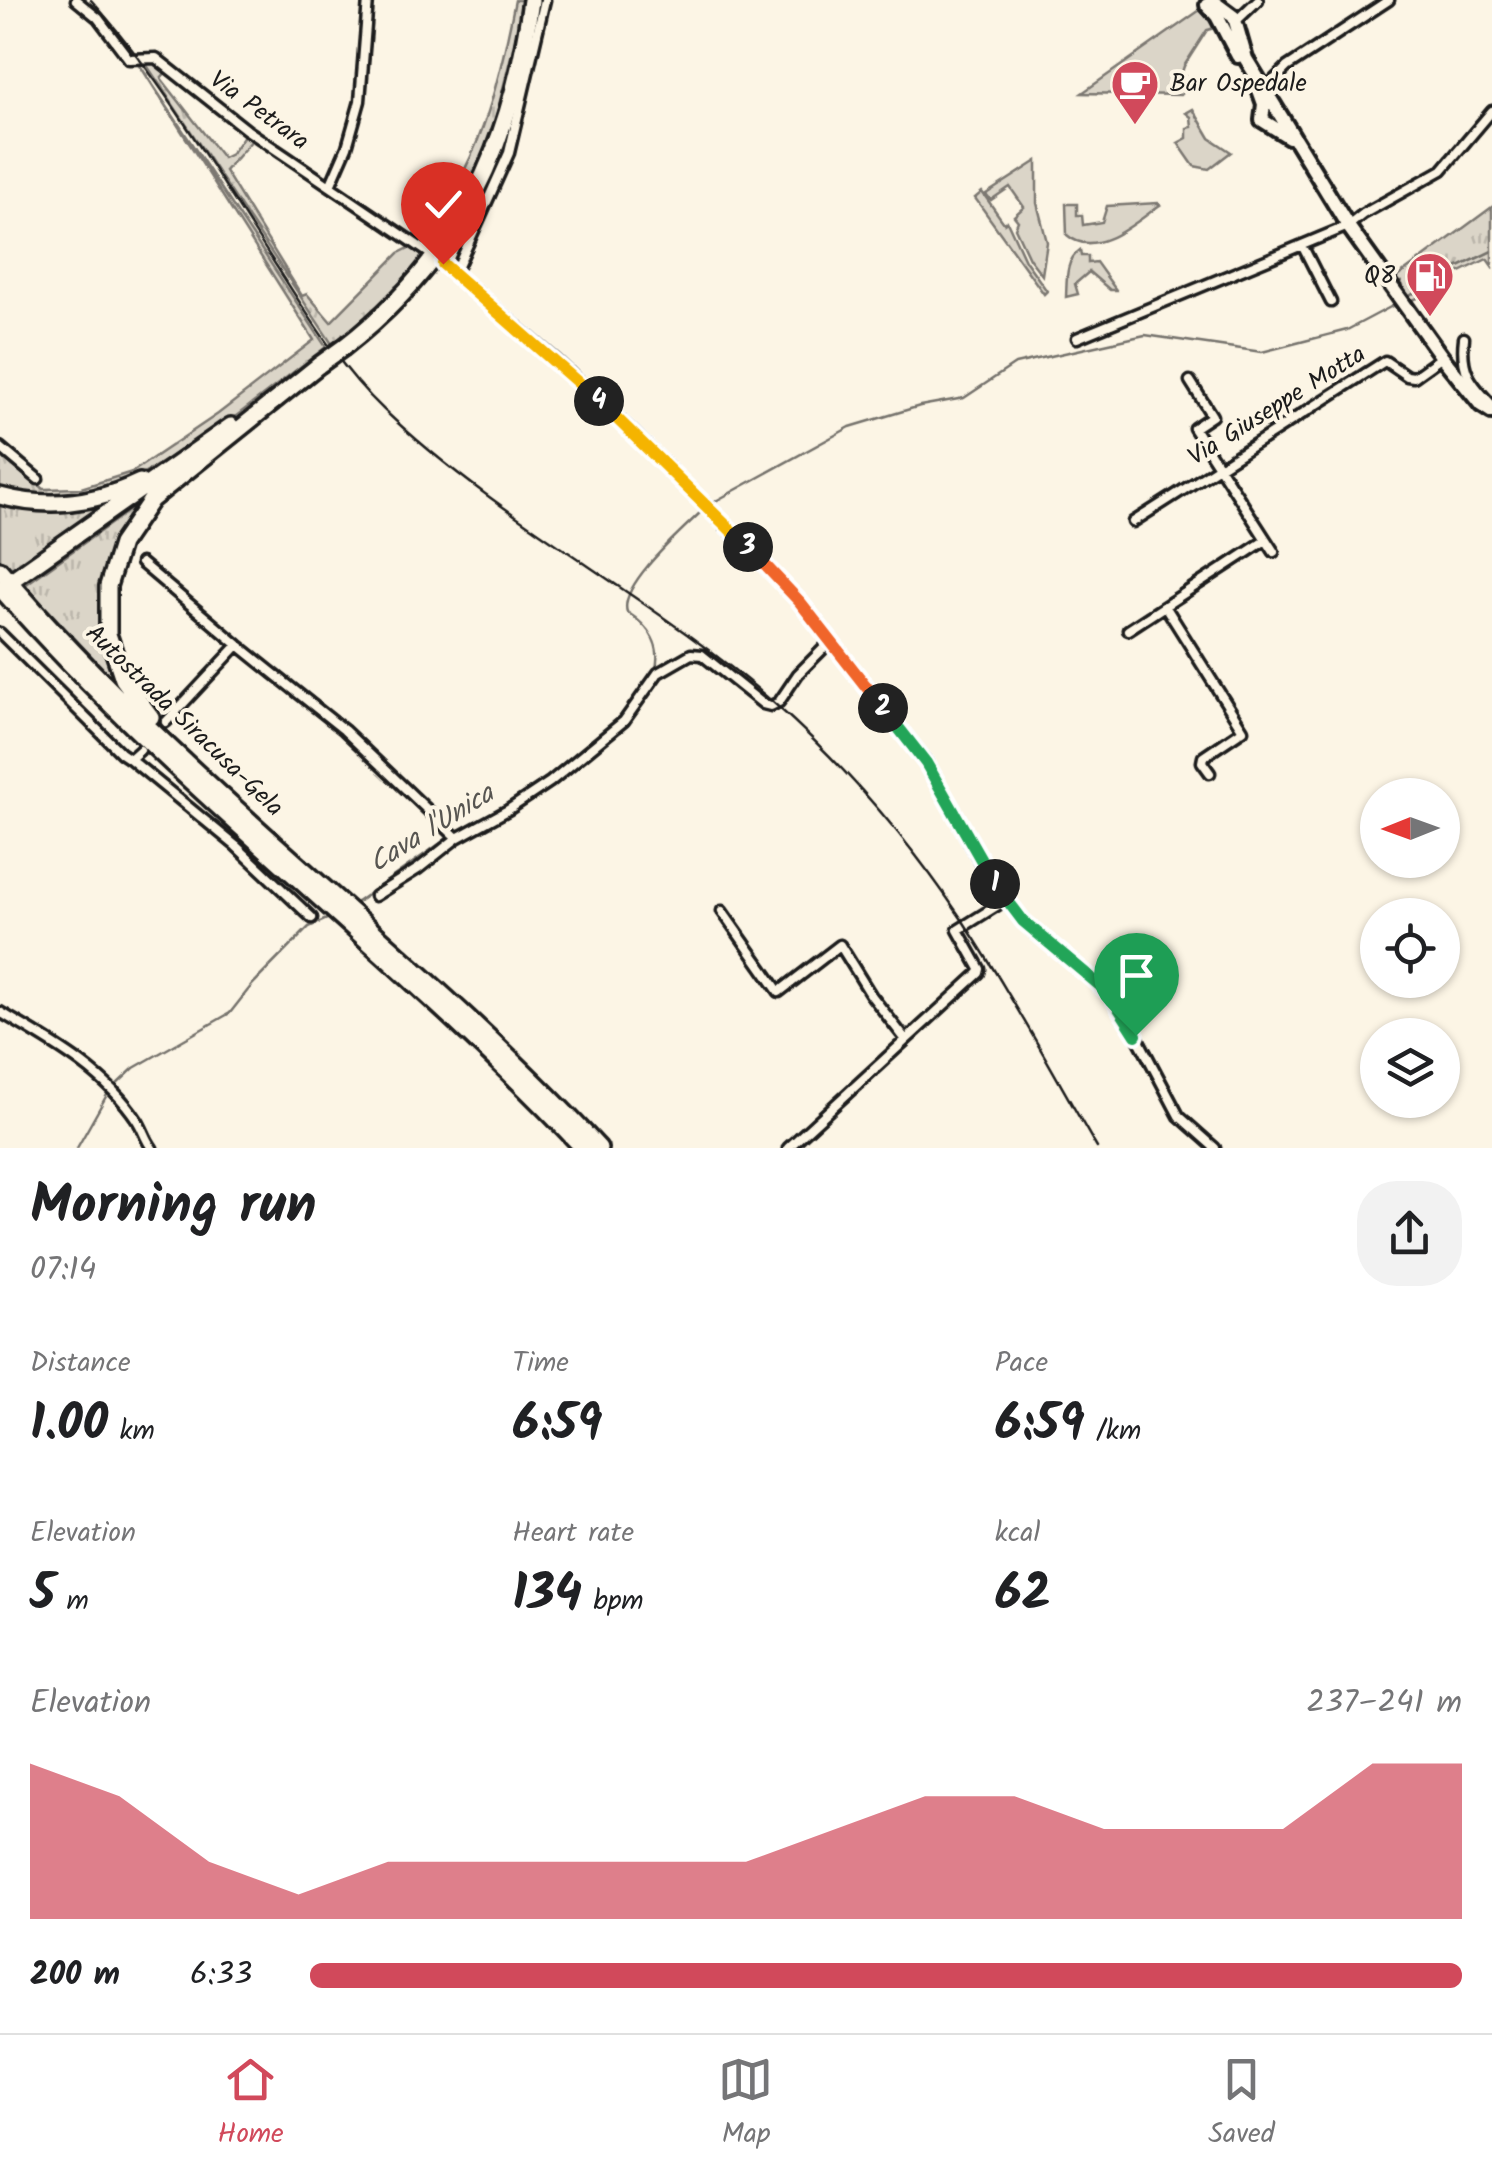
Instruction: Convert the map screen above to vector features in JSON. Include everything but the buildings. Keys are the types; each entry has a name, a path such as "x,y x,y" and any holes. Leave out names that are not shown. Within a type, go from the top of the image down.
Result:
{"highway":[{"path":"12,577 235,430 386,312 418,279 471,204 501,136 531,3"},
{"path":"0,496 48,503 95,499 140,482 264,406"},
{"path":"235,430 225,443 151,500 129,527 113,564 107,618 115,662 132,693 246,815"},
{"path":"12,577 212,439"},
{"name":"Autostrada Siracusa-Gela","path":"12,577 97,675 334,904"},
{"name":"Autostrada Siracusa-Gela","path":"0,588 75,670 184,774 334,904"},
{"path":"0,599 133,736 184,774"},
{"path":"334,904 583,1148"},
{"path":"348,917 492,1042 599,1148"}],"main road":[{"path":"1208,0 1229,21 1272,114 1400,301 1470,391 1492,409"},
{"path":"1229,21 1264,89 1272,114"},
{"path":"1470,391 1492,422"}],"street":[{"name":"Via Petrara","path":"76,0 98,18 129,59 156,58 246,130 429,253"},
{"path":"330,186 360,101 368,0"},
{"path":"455,273 509,153 545,0"},
{"path":"1264,89 1288,67 1390,0"},
{"path":"1229,21 1256,2"},
{"path":"1077,338 1348,226 1374,207 1442,170 1492,110"},
{"path":"1302,246 1332,302"},
{"path":"443,264 556,360 646,444 800,602 926,763 981,864 1006,900 1032,930 1110,994 1124,1012 1179,1116 1215,1148"},
{"path":"1464,338 1462,366 1492,409"},
{"name":"Via Giuseppe Motta","path":"1132,522 1385,361 1414,377 1442,357"},
{"path":"1190,381 1212,416 1194,428 1274,552"},
{"path":"0,448 38,479"},
{"path":"1128,630 1266,540"},
{"path":"141,563 344,730 457,838"},
{"path":"1165,606 1243,730 1203,757 1210,773"},
{"path":"0,633 130,759 226,836 312,918"},
{"path":"375,896 457,838 550,782 624,721 658,674 692,654 702,655 763,704 772,706 830,642"},
{"path":"166,722 238,645"},
{"path":"130,759 140,750"},
{"path":"788,1148 979,972 958,930 1006,900"},
{"path":"722,910 780,992 840,945 906,1040"},
{"path":"0,1012 103,1081 137,1120 152,1148"}],"green space":[{"path":"515,0 525,0 490,141 459,209 431,250 420,242 457,184 483,127"},
{"path":"1203,8 1215,28 1207,30 1184,66 1182,72 1190,84 1181,95 1082,93"},
{"path":"144,61 157,63 167,71 161,78 223,158 231,154 245,134 253,139 225,171 302,296 307,294 331,322 399,253 413,246 426,258 369,317 332,344"},
{"path":"139,64 326,347 231,420 124,482 66,496 0,491 0,452 44,489 81,488 132,472 218,414 314,340"},
{"path":"1193,109 1210,138 1231,152 1209,169 1194,166 1178,143 1187,138 1187,128 1192,127 1191,117 1186,113"},
{"path":"1037,161 1037,203 1047,242 1042,275 1015,228 1018,221 1014,216 1024,207 1010,187 991,200 986,194"},
{"path":"982,192 1004,223 1007,221 1025,260 1047,291 1044,294 975,198"},
{"path":"1158,203 1128,228 1103,241 1078,242 1067,235 1066,204 1077,204 1077,215 1082,215 1083,225 1102,222 1107,206"},
{"path":"1492,207 1492,266 1487,259 1444,280 1433,292 1410,301 1400,289 1401,282 1393,280"},
{"path":"1080,250 1081,256 1088,256 1088,263 1096,262 1116,290 1110,290 1089,272 1075,284 1078,294 1066,297 1069,265"},
{"path":"128,490 13,573 0,558 0,499 12,502"},
{"path":"137,505 117,537 105,573 127,694 25,585"}],"waterway":[{"name":"Cava l'Unica","path":"1405,299 1442,275 1492,251"},
{"name":"Cava l'Unica","path":"712,503 850,427 920,406 964,398 1015,364 1145,335 1262,352 1347,330 1398,303"},
{"name":"Cava l'Unica","path":"655,672 655,645 648,630 627,612 627,601 655,557 704,509"},
{"name":"Cava l'Unica","path":"634,700 644,686"},
{"name":"Cava l'Unica","path":"456,833 497,812"},
{"name":"Cava l'Unica","path":"353,905 449,837"},
{"name":"Cava l'Unica","path":"114,1087 134,1068 230,1013 309,927 329,918"},
{"name":"Cava l'Unica","path":"77,1148 108,1093"}],"railway":[{"path":"91,0 166,96 314,323 368,394 430,451 478,488 728,665 801,728 876,806 963,921 1097,1148"}],"place":[{"name":"Bar Ospedale","path":"1135,126"},
{"name":"Q8","path":"1430,318"}],"route":[{"path":"443,264 633,432 800,602 926,763 952,804 981,864 1006,900 1032,930 1110,994 1136,1035"}]}
